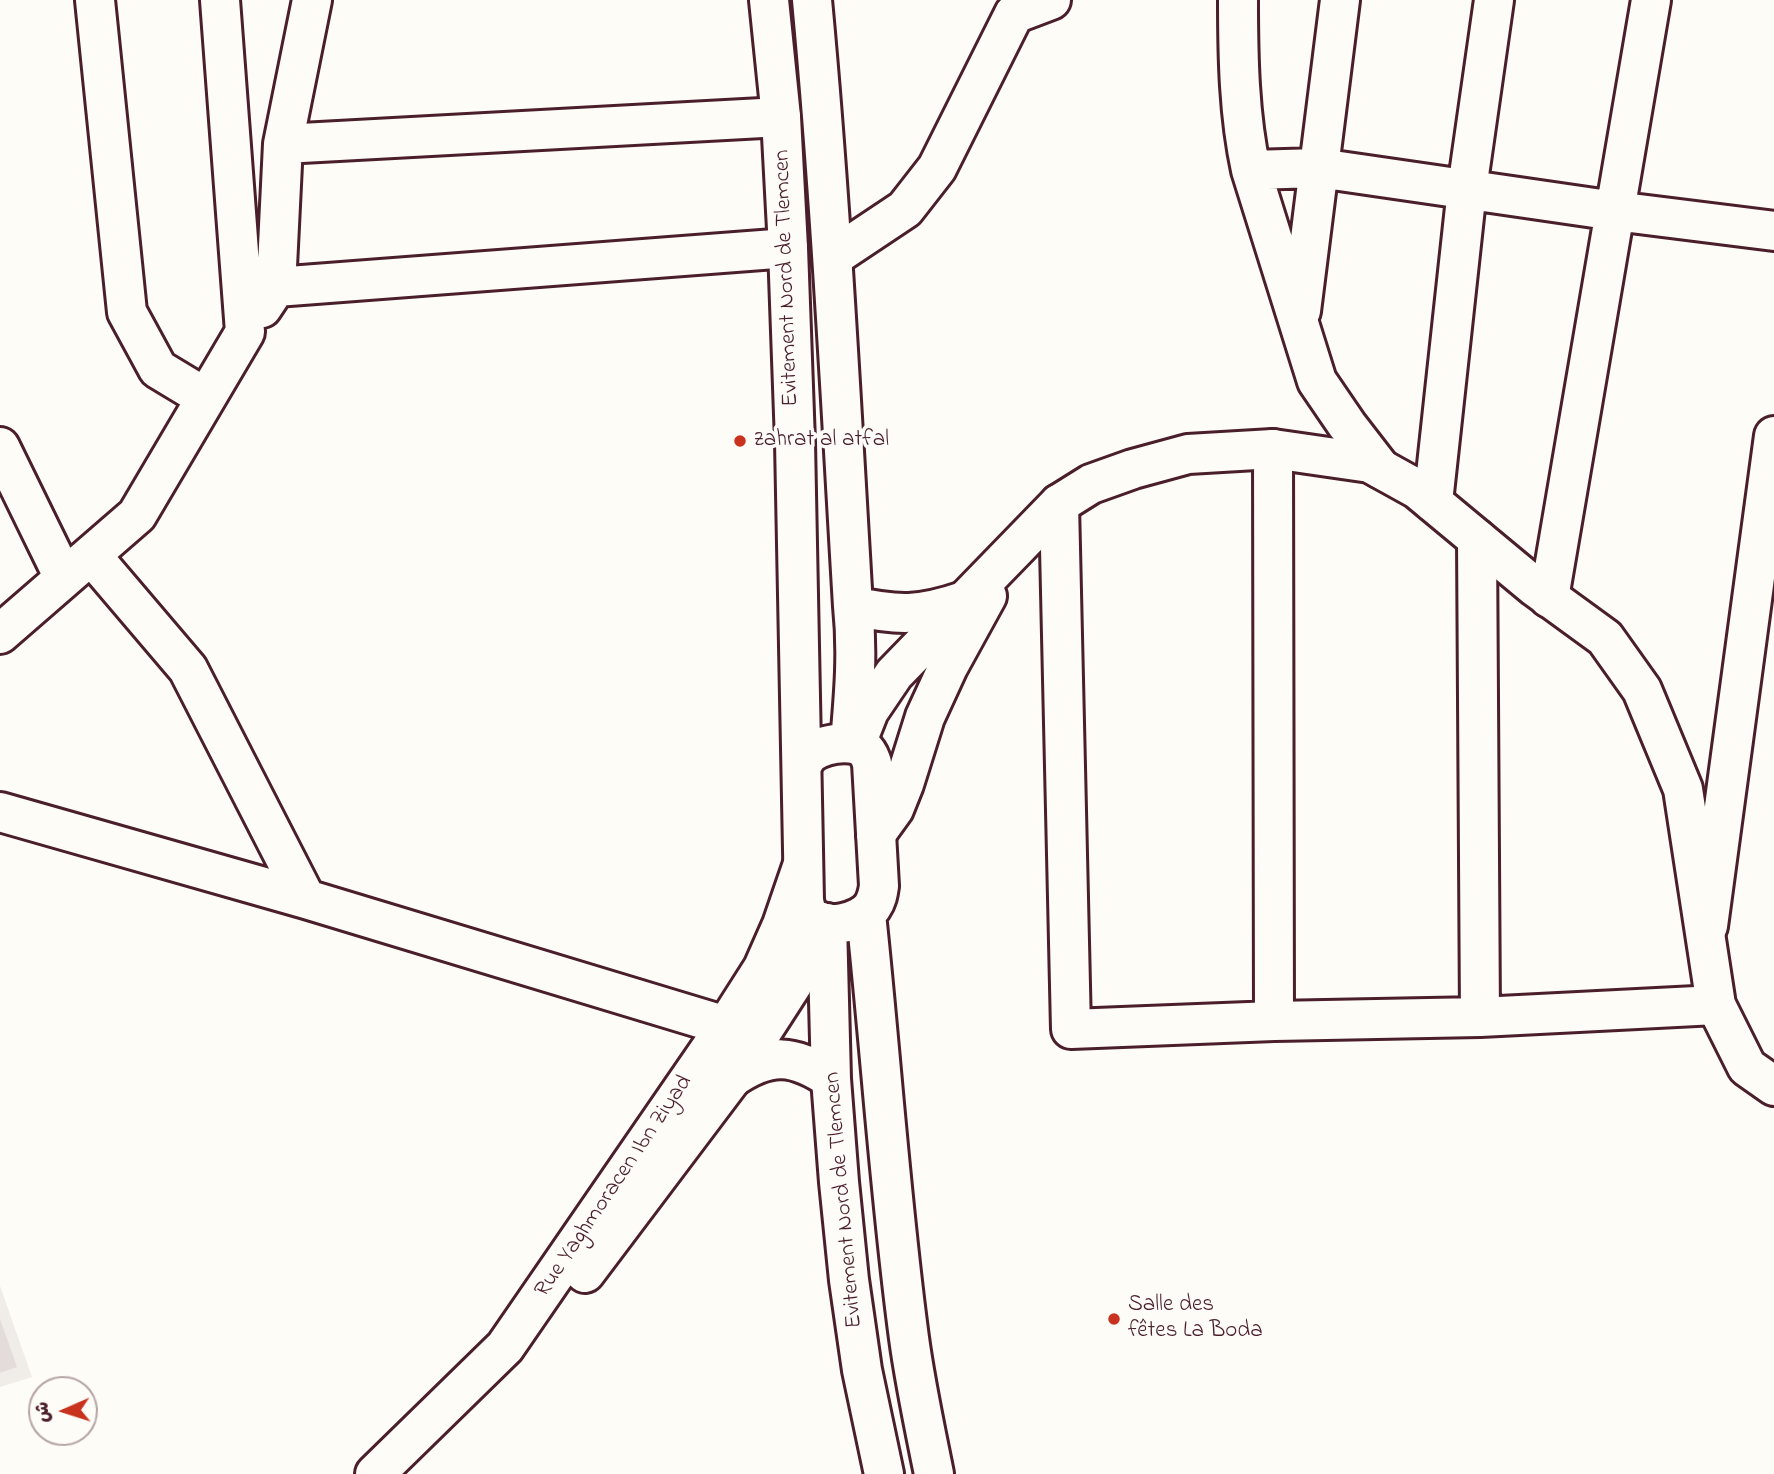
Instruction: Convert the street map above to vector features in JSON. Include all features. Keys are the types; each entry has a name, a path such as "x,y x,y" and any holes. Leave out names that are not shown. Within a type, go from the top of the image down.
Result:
{"main road":[{"path":"95,0 127,312 159,369 206,398"},
{"path":"220,0 244,332"},
{"path":"0,634 137,515 244,332 276,288 283,144 312,0"},
{"name":"Evitement Nord de Tlemcen","path":"769,0 781,117 789,248 805,908 808,914 823,922 831,1079 849,1280 862,1370 884,1474"},
{"name":"Evitement Nord de Tlemcen","path":"812,0 833,257 856,637 853,744"},
{"path":"833,257 905,209 937,168 1014,13 1051,0"},
{"path":"1238,0 1238,43 1245,141 1251,170 1317,381 1381,469"},
{"path":"1299,323 1340,0"},
{"path":"1433,502 1467,189 1494,0"},
{"path":"1549,598 1651,0"},
{"path":"283,144 781,117"},
{"path":"1251,170 1319,168 1774,231"},
{"path":"276,288 789,248"},
{"path":"1706,939 1774,436"},
{"path":"853,744 869,711 894,674 1059,504 1091,484 1188,454 1273,449 1370,463 1417,489 1549,598 1605,638 1642,690 1683,789 1716,1005 1747,1067 1774,1086"},
{"path":"1273,449 1274,1021"},
{"path":"5,466 78,567 188,670 306,899"},
{"path":"1059,504 1071,1029 1480,1017 1716,1005"},
{"path":"1477,539 1480,1017"},
{"path":"876,834 894,809 925,717 1009,555"},
{"path":"853,606 909,614 937,610 964,601"},
{"path":"802,767 807,756 819,747 833,744 853,744 864,748 872,763 879,886 877,898 866,914 852,922 823,922"},
{"path":"0,812 306,899 726,1026"},
{"name":"Rue Yaghmoracen Ibn Ziyad","path":"376,1474 505,1347 763,968 782,925 803,864"},
{"name":"Evitement Nord de Tlemcen","path":"866,914 891,1186 909,1341 934,1474"},
{"name":"Rue Yaghmoracen Ibn Ziyad","path":"414,1474 500,1389 732,1079 792,985 823,922"},
{"path":"732,1079 750,1066 771,1060 793,1060 814,1067 831,1079"}],"shaded area":[{"path":"0,1286 32,1376 0,1387"},
{"path":"0,1319 17,1367 0,1373"}],"place":[{"name":"zahrat al atfal","path":"740,441"},
{"name":"Salle des fêtes La Boda","path":"1114,1319"}]}
